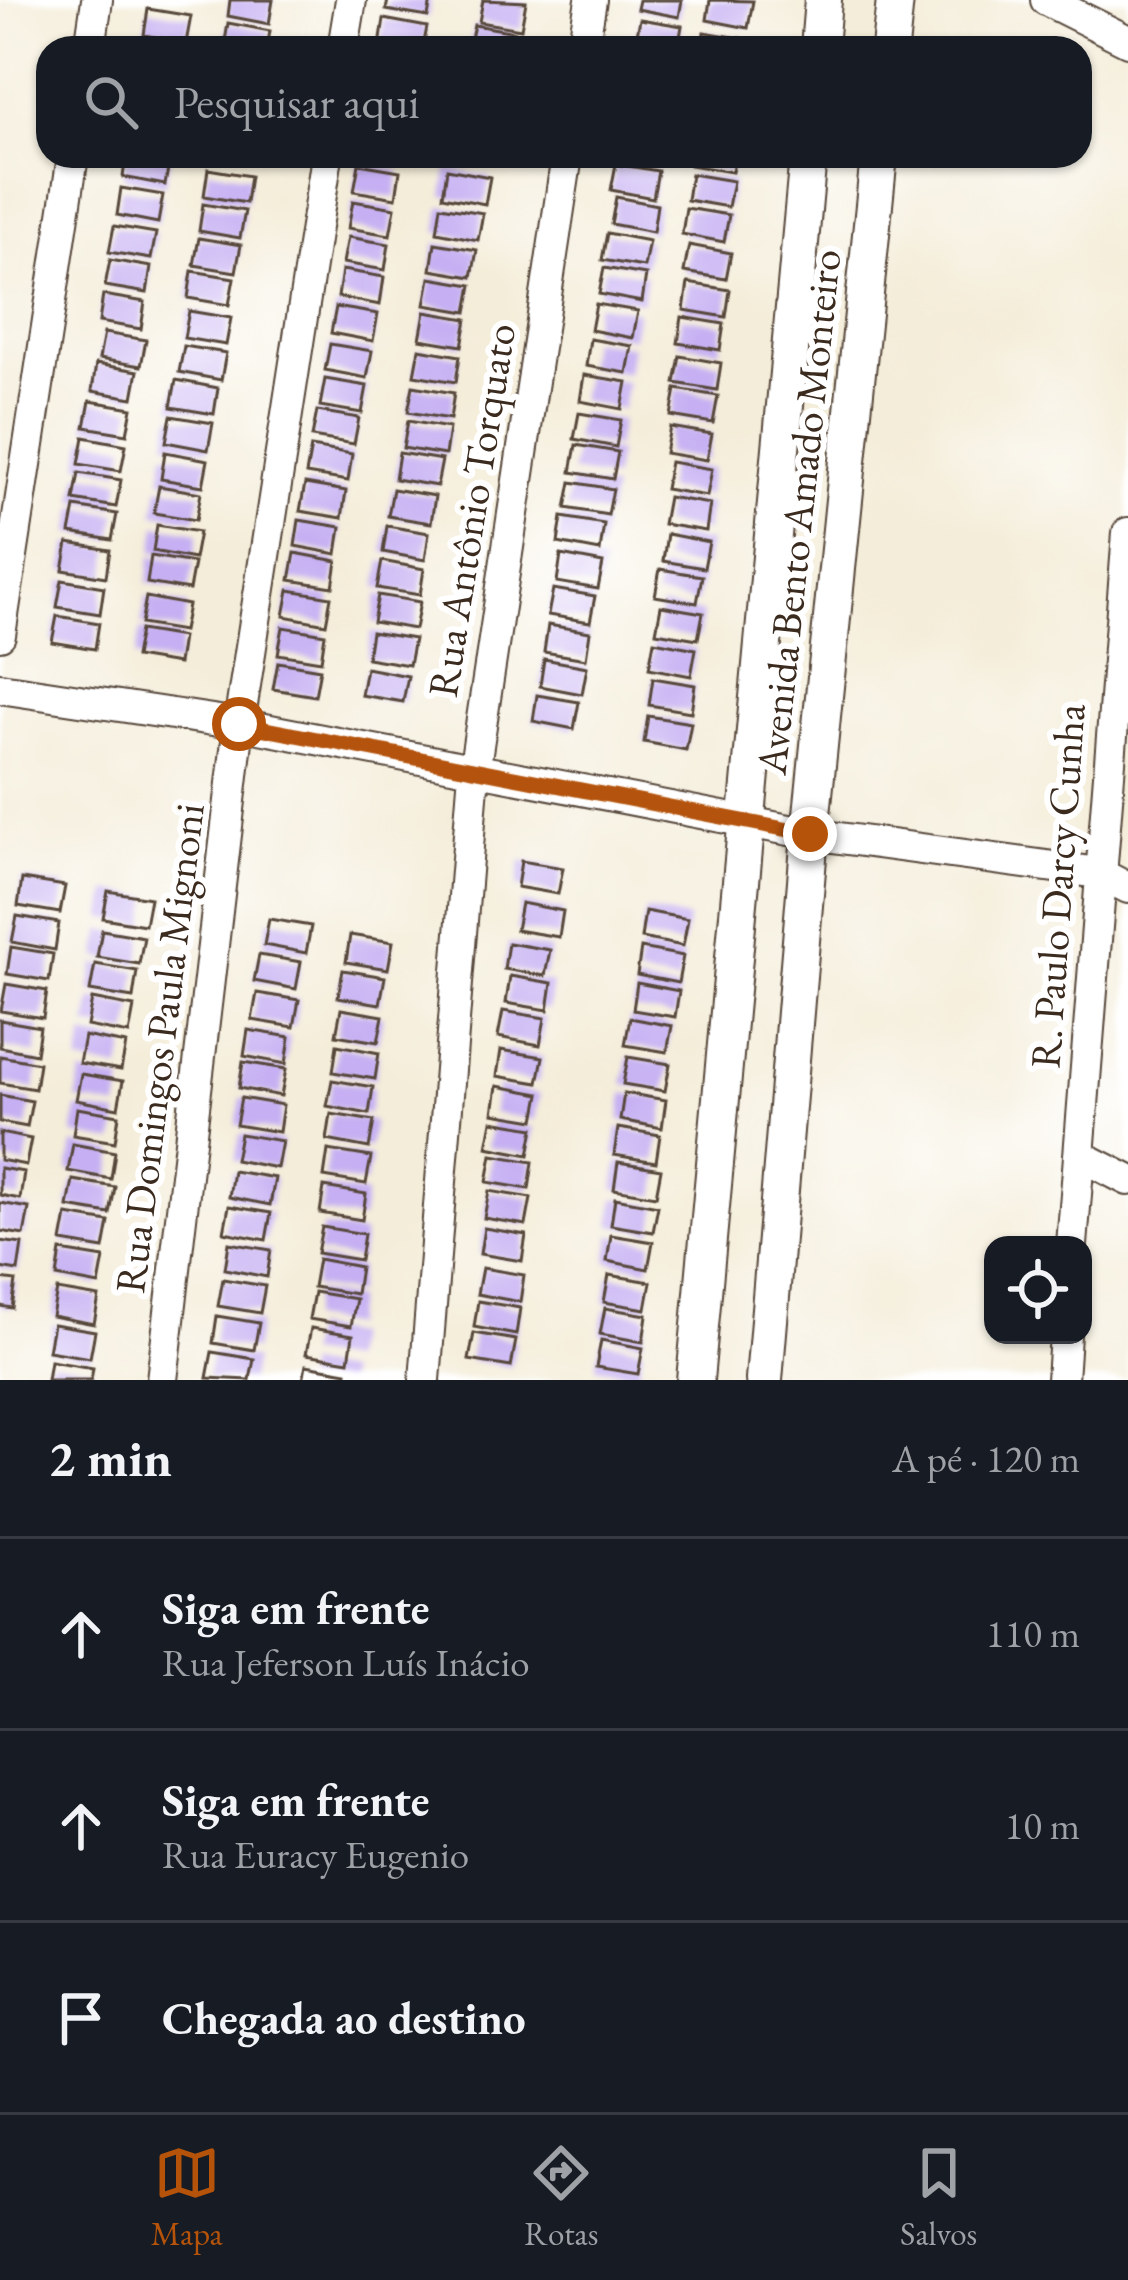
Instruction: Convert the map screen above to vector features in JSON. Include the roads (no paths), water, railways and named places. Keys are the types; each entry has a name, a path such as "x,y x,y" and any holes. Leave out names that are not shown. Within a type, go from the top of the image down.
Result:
{"street":[{"path":"91,36 97,0"},
{"path":"346,36 351,0"},
{"path":"586,36 591,0"},
{"path":"819,36 823,0"},
{"path":"891,36 895,0"},
{"path":"1046,0 1128,41"},
{"path":"0,634 71,168"},
{"name":"Rua Domingos Paula Mignoni","path":"162,1380 239,724 325,168"},
{"name":"Rua Antônio Torquato","path":"425,1380 474,772 565,168"},
{"name":"Avenida Bento Amado Monteiro","path":"694,1380 807,168"},
{"name":"Avenida Bento Amado Monteiro","path":"764,1380 810,834 878,168"},
{"name":"R. Paulo Darcy Cunha","path":"1073,1236 1128,532"},
{"path":"0,688 239,724 810,834 1099,873 1128,888"},
{"path":"1079,1155 1128,1180"},
{"path":"1062,1380 1064,1344"}]}
